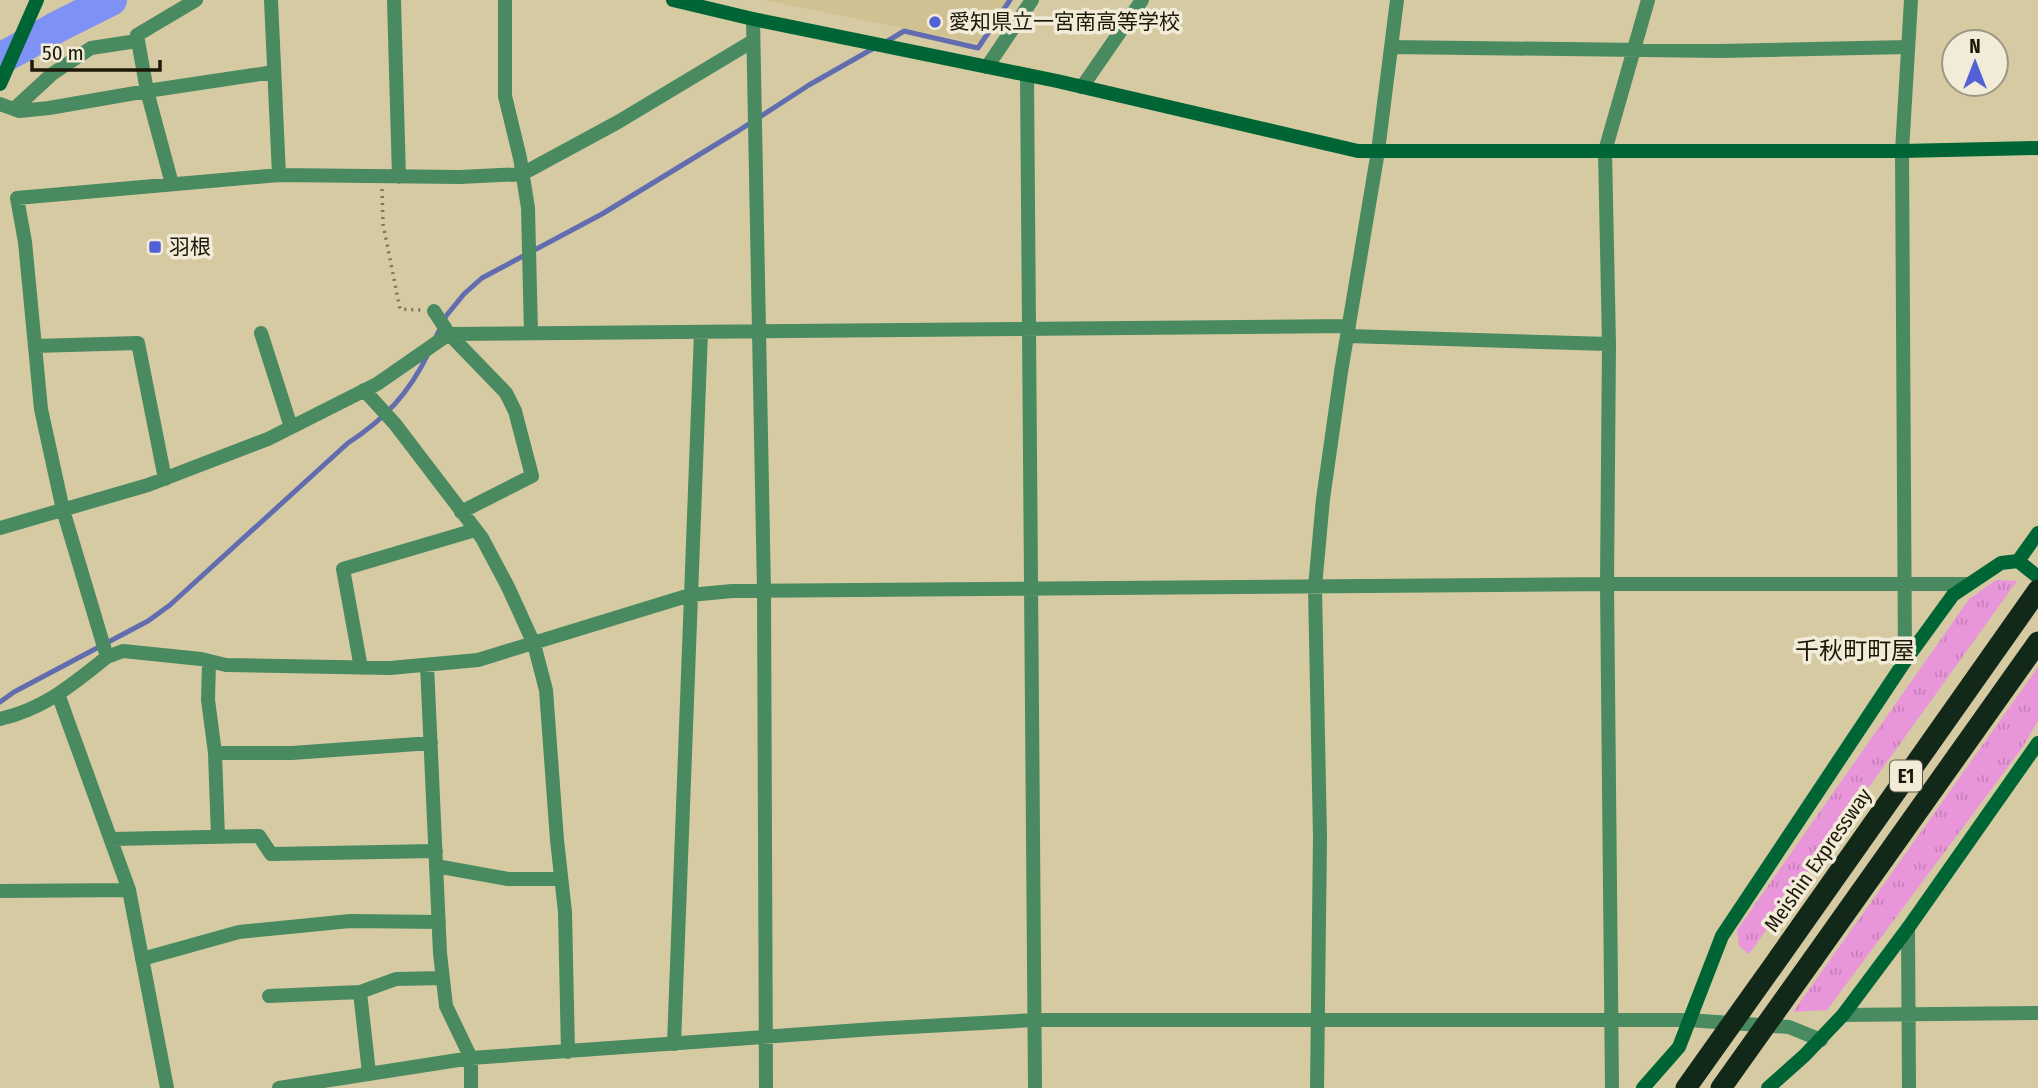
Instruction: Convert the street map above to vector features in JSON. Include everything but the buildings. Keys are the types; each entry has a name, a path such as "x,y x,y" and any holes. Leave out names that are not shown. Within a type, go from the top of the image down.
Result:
{"highway":[{"name":"Meishin Expressway","path":"1686,1088 2037,588"},
{"name":"E1","path":"1721,1088 2038,642"}],"street":[{"path":"0,84 37,0"},
{"path":"172,184 147,91 137,35 196,0"},
{"path":"271,0 279,175"},
{"path":"394,0 399,177"},
{"path":"505,0 505,96 528,208 531,333"},
{"path":"673,0 1082,87 1358,151 1902,151 2038,148"},
{"path":"987,67 1032,0"},
{"path":"1082,87 1142,0"},
{"path":"1317,1088 1320,837 1315,587 1323,499 1378,151 1397,0"},
{"path":"1612,1088 1607,584 1609,344 1605,151 1648,0"},
{"path":"1905,661 1902,151 1911,0"},
{"path":"753,19 764,591 766,1088"},
{"path":"7,107 92,48 137,41"},
{"path":"107,657 63,510 41,409 25,242 17,198 279,175 399,177 522,174 618,122 753,41"},
{"path":"1391,47 1720,51 1908,47"},
{"path":"7,107 19,111 49,108 274,72"},
{"path":"1027,75 1035,1088"},
{"path":"434,311 450,334 506,393 515,411 532,476 461,512"},
{"path":"0,527 165,479 268,439 364,390 450,334 1030,329 1348,331 1609,344"},
{"path":"674,1044 701,331"},
{"path":"261,333 290,427"},
{"path":"35,346 138,344 165,479"},
{"path":"364,390 395,424 475,530 508,587 534,644 546,690 565,912 568,1052"},
{"path":"361,668 343,569 475,530"},
{"path":"1643,1088 1679,1047 1722,936 1905,661 1953,595 2001,563 2018,561 2038,533"},
{"path":"2018,561 2037,588"},
{"path":"0,719 21,714 48,702 107,657 123,651 201,659 226,665 390,668 478,660 690,595 764,591 1968,584"},
{"path":"209,662 208,700 215,752 218,837"},
{"path":"427,665 443,978 446,1006 471,1058 471,1088"},
{"path":"58,694 129,890 167,1088"},
{"path":"215,752 292,752 431,743"},
{"path":"1768,1088 1821,1040 1843,1015 1908,928 2038,743"},
{"path":"111,839 259,836 271,854 331,851 436,859 508,879 561,879"},
{"path":"0,891 129,890"},
{"path":"142,959 239,932 350,921 439,922"},
{"path":"1908,928 1909,1088"},
{"path":"269,996 360,992 396,979 443,978"},
{"path":"360,992 369,1073"},
{"path":"1843,1015 2038,1013"},
{"path":"286,1087 471,1058 1034,1020 1688,1020 1789,1027 1821,1040"}],"path":[{"path":"382,176 383,224 400,309 434,311"}],"shaded area":[{"name":"愛知県立一宮南高等学校","path":"764,0 1011,0 982,44"}],"green space":[{"path":"1996,580 2017,581 1749,954 1739,946 1737,930 1969,599"},
{"path":"2038,667 2038,721 2022,748 1827,1010 1793,1012"}],"waterway":[{"path":"0,59 111,0"},
{"path":"886,42 904,31 978,48 1010,0"},
{"path":"435,339 446,316 482,278 602,214 809,85 874,48"},
{"path":"0,702 148,621 170,605 348,443 385,415 413,381 428,354"}],"place":[{"name":"愛知県立一宮南高等学校","path":"935,22"},
{"name":"羽根","path":"155,247"}],"district":[{"name":"千秋町町屋","path":"1855,651"}]}
